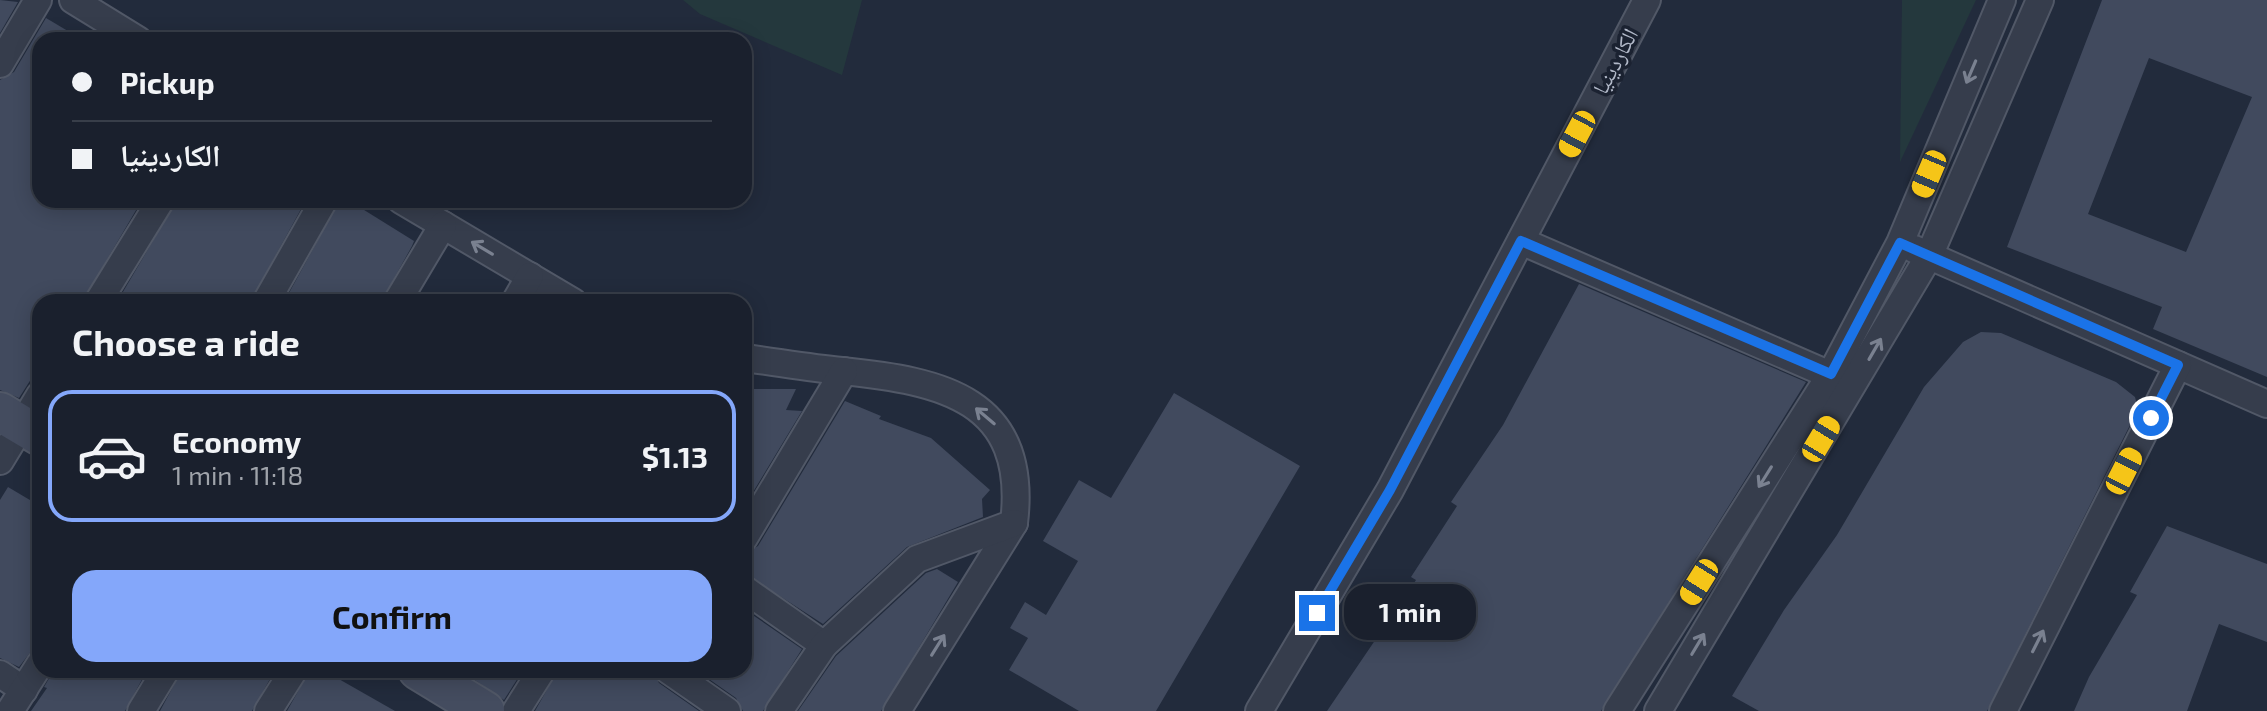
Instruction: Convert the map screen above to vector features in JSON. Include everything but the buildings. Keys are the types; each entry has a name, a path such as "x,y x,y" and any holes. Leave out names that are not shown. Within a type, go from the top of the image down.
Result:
{"main road":[{"path":"431,678 485,711"}],"street":[{"path":"0,64 38,0"},
{"path":"73,0 125,32"},
{"name":"الكاردينيا","path":"1259,711 1390,490 1647,0"},
{"path":"1658,711 1842,380 2002,0"},
{"path":"1617,711 1929,256 2040,0"},
{"path":"103,294 156,208"},
{"path":"271,294 319,208"},
{"path":"414,208 560,294"},
{"path":"402,294 443,225"},
{"path":"1521,241 1842,380"},
{"path":"1900,243 2267,404"},
{"path":"520,294 530,276"},
{"path":"752,359 882,373 929,385 967,401 995,423 1011,451 1018,488 1014,523 897,711"},
{"path":"2003,711 2178,365"},
{"path":"752,525 844,371"},
{"path":"0,461 25,417"},
{"path":"779,711 824,645 917,559 1014,523"},
{"path":"752,595 824,645"},
{"path":"0,674 17,700 32,677"},
{"path":"141,711 161,678"},
{"path":"268,711 289,678"},
{"path":"516,711 537,678"},
{"path":"680,678 727,711"}],"green space":[{"path":"683,0 862,0 842,75 752,36 752,32 742,32 700,14"},
{"path":"1902,0 1976,0 1900,162"}],"route":[{"path":"1317,613 1390,490 1521,241 1831,374 1900,243 2178,365 2151,418"}]}
